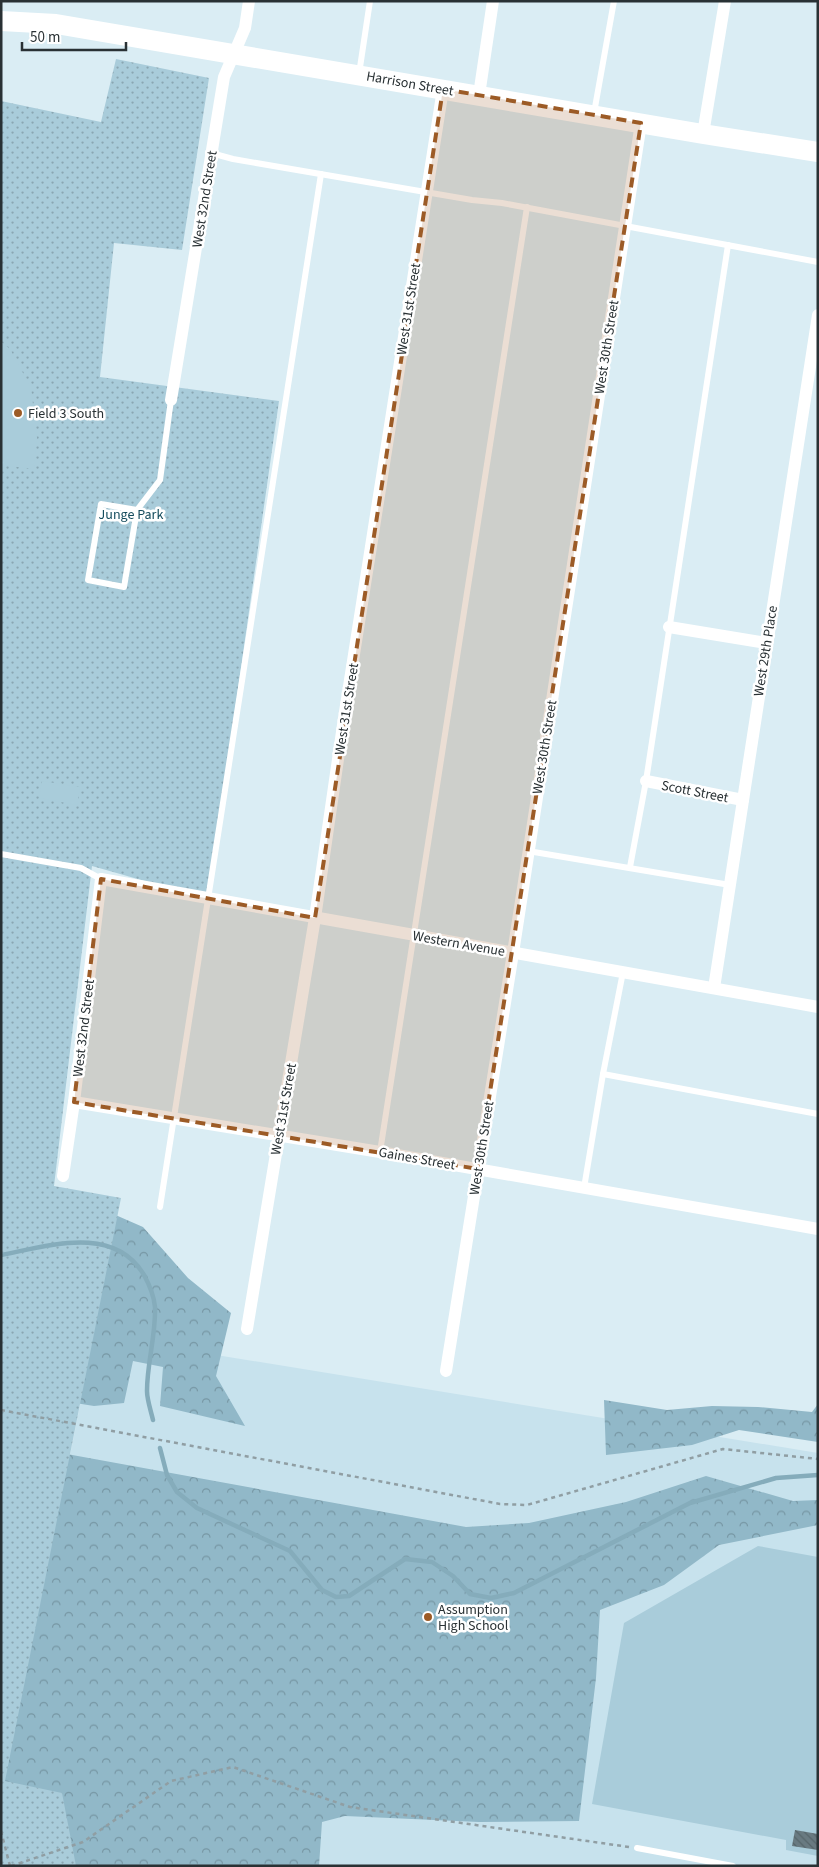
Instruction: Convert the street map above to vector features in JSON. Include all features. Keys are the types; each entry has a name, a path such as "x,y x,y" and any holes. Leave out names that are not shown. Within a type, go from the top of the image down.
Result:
{"highway":[{"name":"Harrison Street","path":"1,21 56,24 703,134 817,149"}],"street":[{"name":"West 32nd Street","path":"171,400 224,77 245,28 249,1"},
{"path":"479,95 493,1"},
{"path":"703,134 725,1"},
{"name":"West 31st Street","path":"247,1329 316,918 344,718 443,89"},
{"name":"West 30th Street","path":"446,1372 513,953 641,123"},
{"name":"West 29th Place","path":"714,988 818,315"},
{"path":"670,627 766,643"},
{"name":"Scott Street","path":"646,781 743,800"},
{"name":"West 32nd Street","path":"63,1176 74,1102 101,879"},
{"name":"Western Avenue","path":"101,879 818,1006"},
{"name":"Gaines Street","path":"74,1102 380,1152 818,1230"}],"lane":[{"path":"359,75 370,1"},
{"path":"594,114 614,1"},
{"path":"212,153 234,159 321,174 527,207 818,262"},
{"path":"160,1208 321,174"},
{"path":"380,1152 527,207"},
{"path":"630,867 646,781 728,245"},
{"path":"137,510 101,504 88,580 124,587 137,510 160,480 171,400"},
{"path":"528,851 730,885"},
{"path":"1,854 81,868 101,879"},
{"path":"584,1188 603,1074 623,972"},
{"path":"603,1074 818,1114"},
{"path":"637,1848 733,1866"}],"path":[{"path":"1,1410 500,1504 527,1505 723,1448 818,1459"},
{"path":"1,1831 11,1866 84,1842 171,1781 233,1767 350,1807 637,1848"}],"highlighted area":[{"path":"443,89 641,123 478,1169 74,1102 101,879 315,918"}],"shaded area":[{"name":"Assumption High School","path":"94,1335 818,1453 818,1866 76,1866 5,1781"}],"green space":[{"name":"Junge Park","path":"116,59 209,78 182,250 114,243 100,377 279,401 208,899 92,866 54,1186 121,1198 5,1781 62,1793 76,1866 1,1866 1,101 101,122"},
{"name":"Field 3 South","path":"1,342 10,349 31,388 37,438 34,469 1,465"},
{"path":"42,781 80,787 77,805 39,798"},
{"path":"1,1165 143,1227 188,1278 231,1313 216,1376 245,1426 160,1406 163,1367 133,1361 124,1403 94,1406 1,1391"},
{"path":"604,1400 667,1410 712,1406 758,1407 812,1412 818,1404 818,1442 739,1430 692,1445 606,1455"},
{"path":"1,1442 466,1527 529,1523 626,1502 706,1476 793,1501 818,1500 818,1525 719,1545 664,1585 600,1610 596,1678 579,1821 479,1822 345,1816 322,1822 319,1866 21,1866 1,1795"},
{"path":"758,1546 818,1557 818,1856 786,1850 786,1840 592,1804 624,1623"}],"building":[{"path":"795,1830 818,1834 818,1850 792,1846"}],"waterway":[{"path":"1,1255 39,1247 79,1242 98,1244 116,1249 131,1259 144,1275 155,1307 147,1391 153,1420"},
{"path":"160,1448 167,1475 177,1492 197,1508 290,1551 322,1590 336,1597 349,1596 405,1559 432,1562 453,1576 470,1594 491,1598 514,1593 690,1503 776,1478 818,1475"}],"place":[{"name":"Field 3 South","path":"18,413"},
{"name":"Assumption High School","path":"428,1617"}]}
